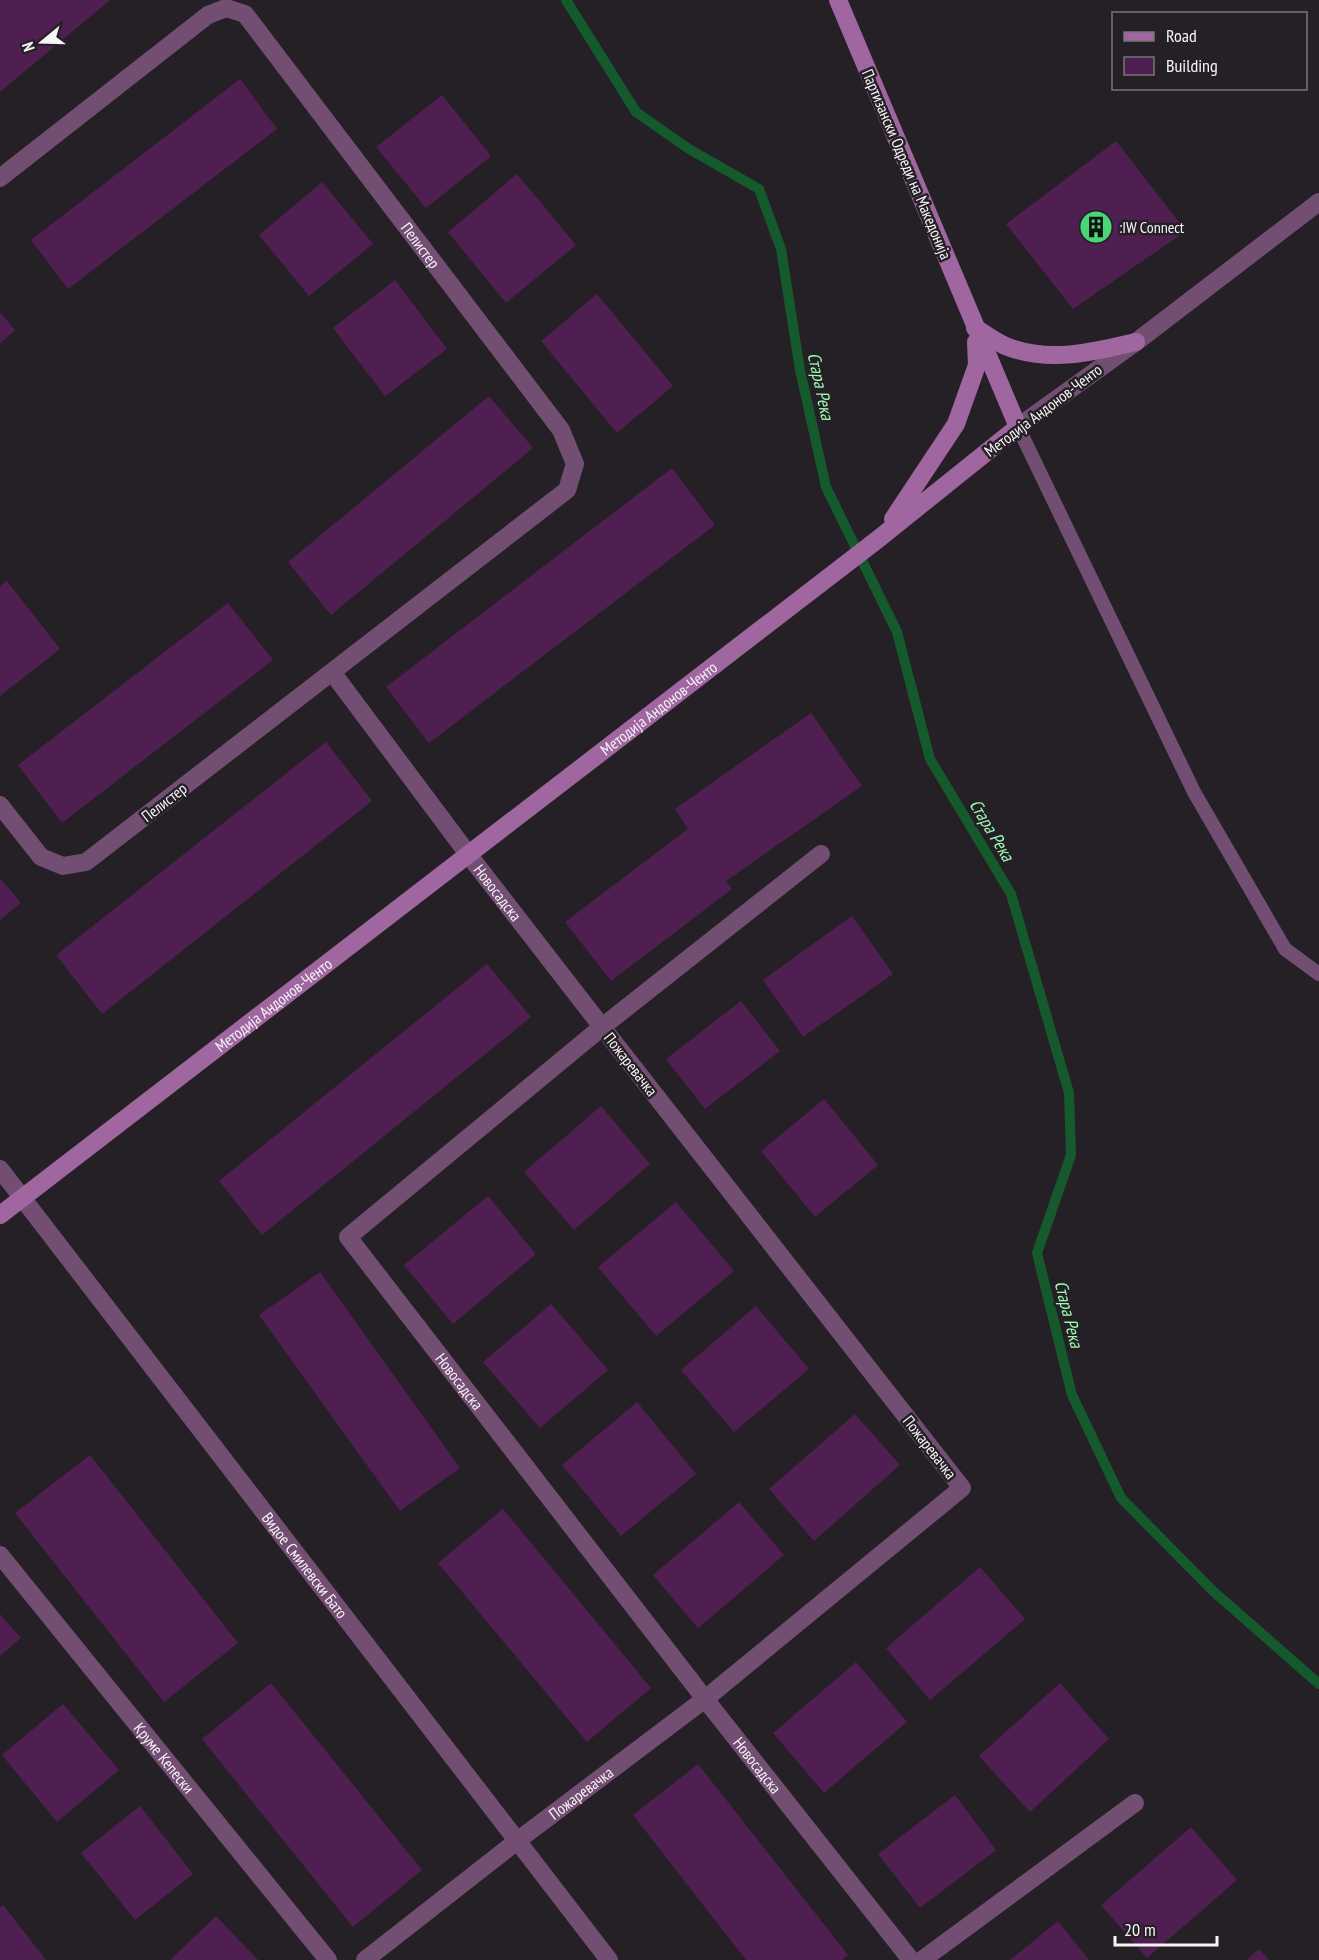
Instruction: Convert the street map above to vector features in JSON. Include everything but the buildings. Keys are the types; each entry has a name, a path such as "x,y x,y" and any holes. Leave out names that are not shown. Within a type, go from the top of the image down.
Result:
{"street":[{"name":"Партизански Одреди на Македонија","path":"838,0 1018,427"},
{"name":"Пелистер","path":"0,178 208,15 226,8 244,14 561,430 574,464 567,490 86,862 63,866 41,857 0,805"},
{"name":"Методија Андонов-Ченто","path":"0,1215 879,538 1018,427 1136,342 1319,202"},
{"path":"975,328 1007,346 1048,356 1090,353 1136,342"},
{"path":"879,538 956,424 977,365 975,328"},
{"path":"332,672 468,854"},
{"name":"Новосадска","path":"468,854 602,1027 348,1237 705,1699 911,1960"},
{"name":"Пожаревачка","path":"365,1960 517,1841 705,1699 962,1488 602,1027 821,854"},
{"name":"Видое Смилевски Бато","path":"0,1169 609,1960"},
{"name":"Круме Кепески","path":"0,1555 328,1960"},
{"path":"922,1960 1136,1803"}],"lane":[{"path":"1018,427 1194,792 1285,949 1319,974"}],"waterway":[{"name":"Стара Река","path":"566,0 636,112 689,149 759,189 781,249 800,370 826,487 897,632 930,759 1011,894 1069,1093 1071,1155 1037,1253 1072,1395 1121,1498 1213,1591 1319,1684"}],"place":[{"name":":IW Connect","path":"1096,227"}]}
